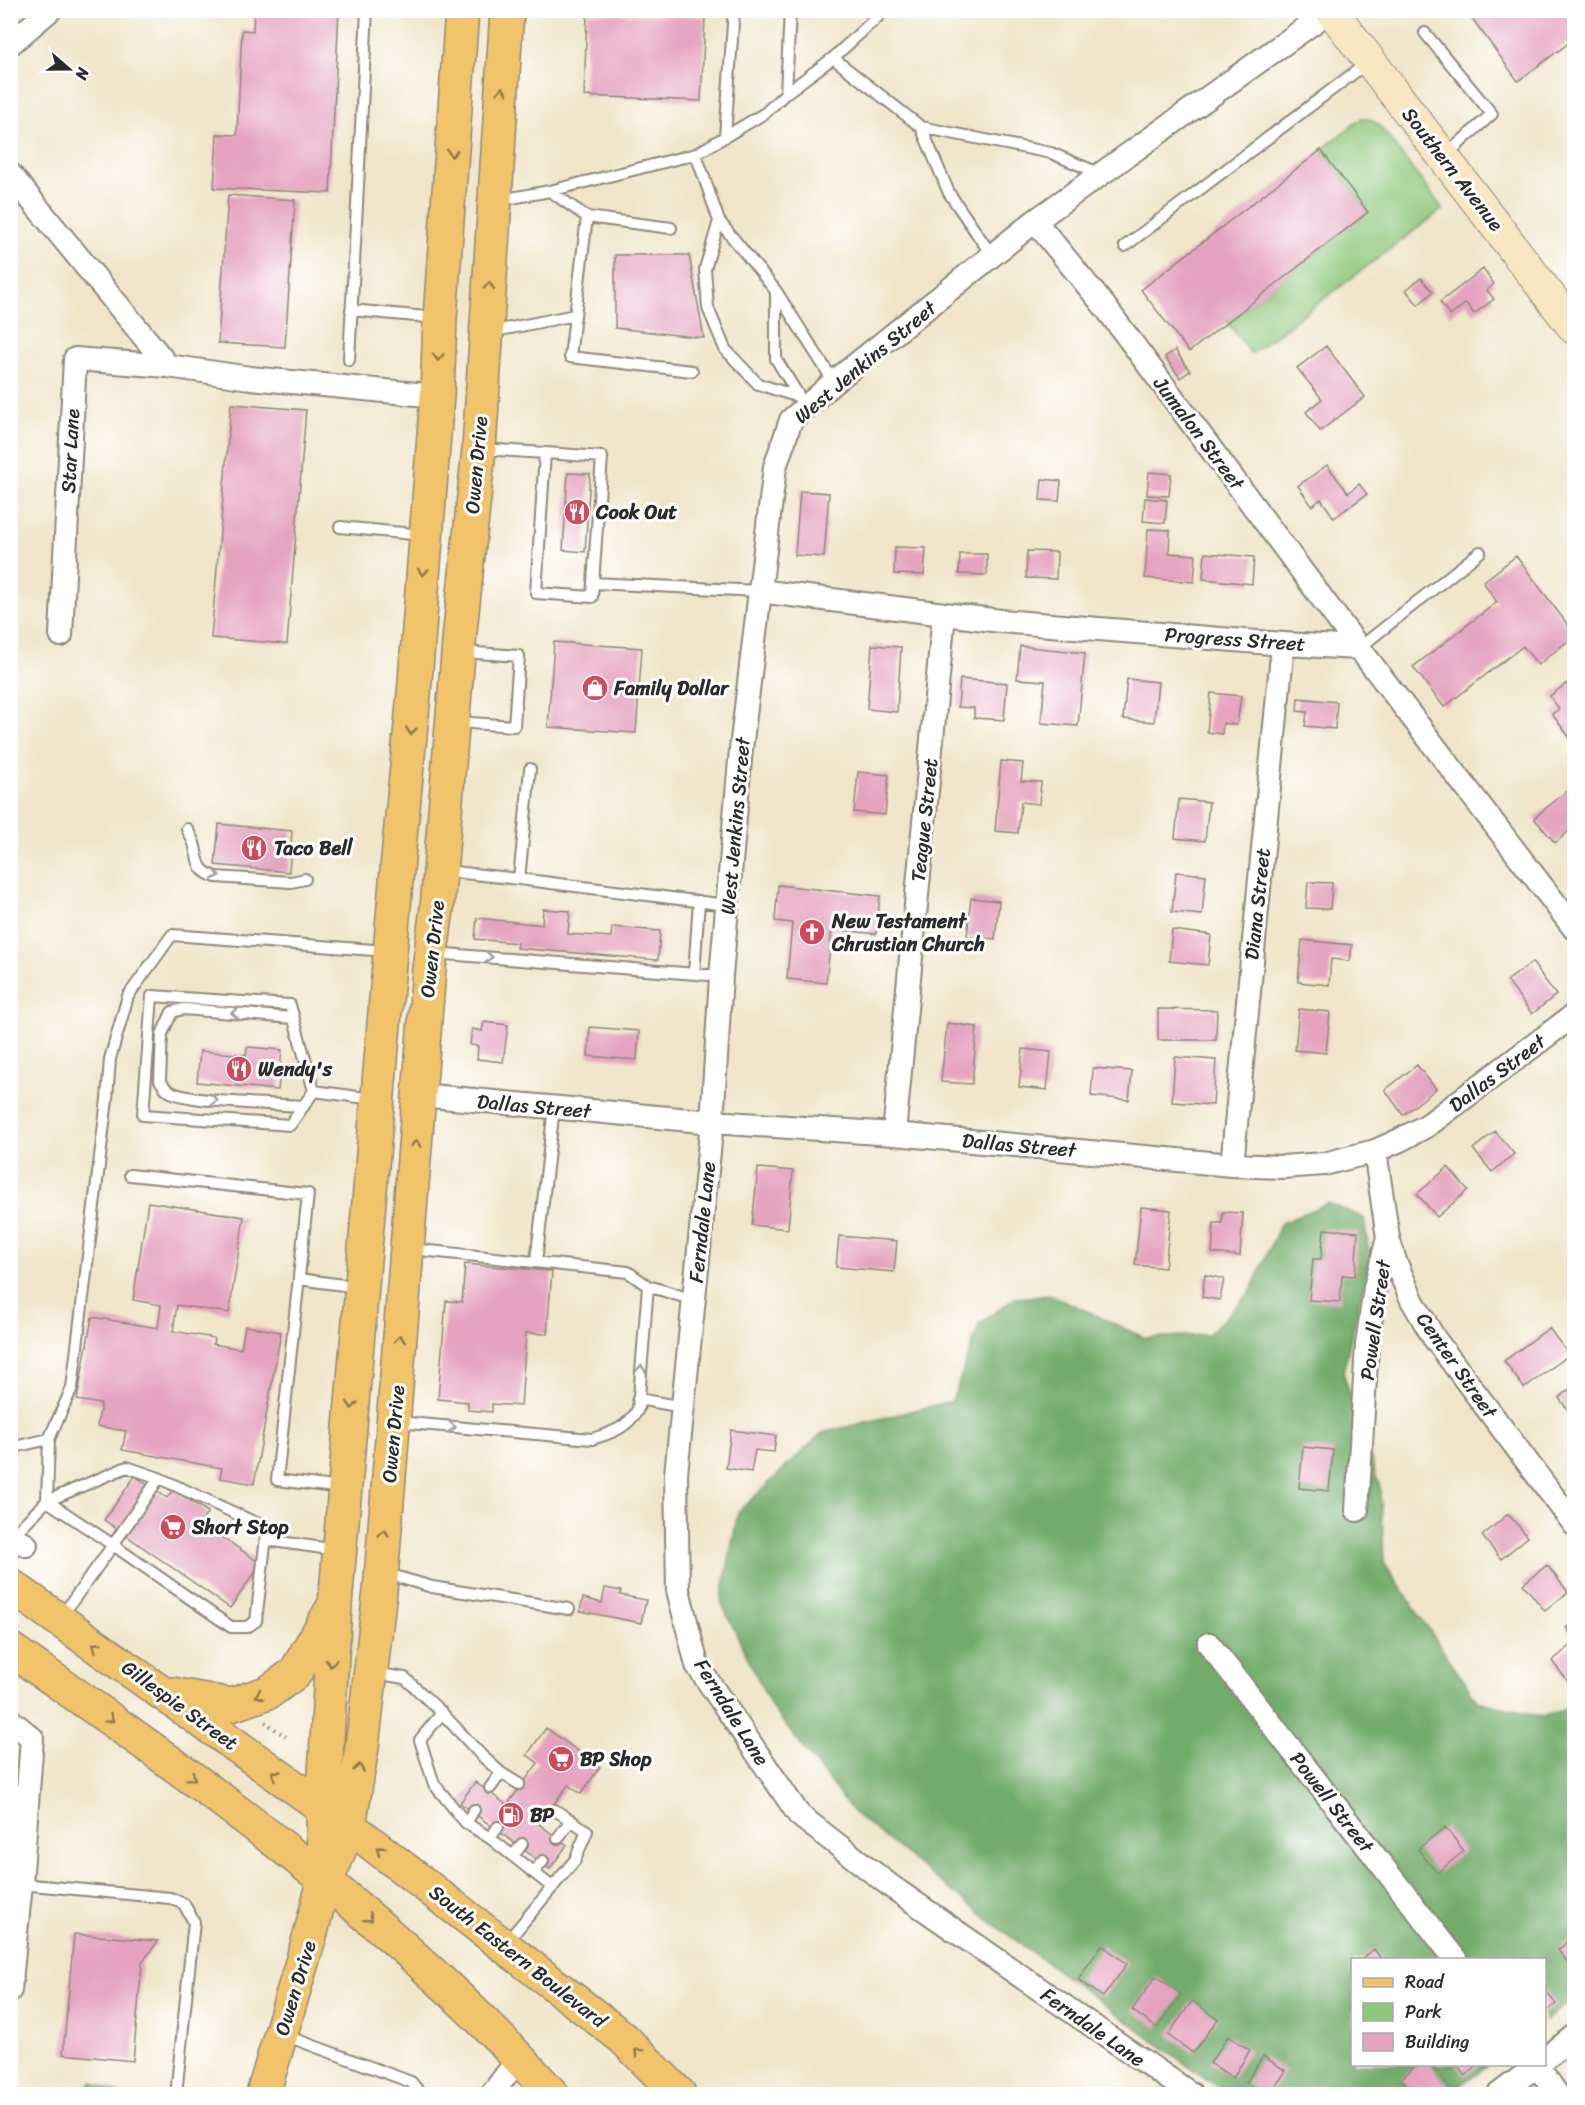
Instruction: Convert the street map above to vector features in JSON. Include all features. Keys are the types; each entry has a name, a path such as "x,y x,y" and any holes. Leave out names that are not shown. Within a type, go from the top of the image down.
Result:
{"main road":[{"name":"Owen Drive","path":"336,1817 335,1605 426,535 462,10"},
{"name":"Owen Drive","path":"263,2094 312,1932 336,1817 362,1747 371,1673 394,1422 431,953 479,449 507,10"},
{"name":"Southern Avenue","path":"1331,10 1575,328"},
{"path":"440,318 456,326 462,336 464,347 453,490 448,598 459,641"},
{"path":"407,768 420,779 424,790 398,1082 399,1088 404,1092 420,1095"},
{"name":"Gillespie Street","path":"10,1585 336,1817"},
{"path":"161,1691 231,1705 268,1692 295,1673 335,1605"},
{"path":"10,1649 172,1762 324,1881 489,2025 552,2094"},
{"name":"South Eastern Boulevard","path":"336,1817 623,2038 679,2094"}],"street":[{"path":"10,44 50,10"},
{"name":"West Jenkins Street","path":"712,1122 721,976 741,749 775,466 791,420 803,402 834,382 993,257 1035,221 1331,10"},
{"path":"10,174 168,366"},
{"name":"Jumalon Street","path":"1035,221 1106,308 1359,648"},
{"name":"Star Lane","path":"61,635 75,359 168,366 250,378 437,396"},
{"name":"Progress Street","path":"759,591 1001,621 1359,648"},
{"name":"Teague Street","path":"894,1134 944,614"},
{"name":"Diana Street","path":"1232,1165 1283,644"},
{"path":"1359,648 1575,928"},
{"name":"Dallas Street","path":"420,1095 712,1122 894,1134 1232,1165 1282,1167 1324,1164 1375,1151 1428,1125 1575,1015"},
{"name":"Ferndale Lane","path":"712,1122 676,1474 678,1590 697,1665 799,1815 892,1887 1191,2094"},
{"name":"Center Street","path":"1375,1151 1388,1239 1412,1300 1434,1338 1575,1524"},
{"name":"Powell Street","path":"1357,1510 1367,1345 1375,1287 1388,1239"},
{"name":"Powell Street","path":"1209,1644 1455,1958"},
{"path":"10,1720 32,1738 17,1854 21,1884 10,1990"},
{"path":"1546,2059 1575,2036"},
{"path":"492,2094 518,2059"},
{"path":"1499,2094 1536,2066"},
{"path":"1540,2066 1557,2094"}],"lane":[{"path":"349,360 367,10"},
{"path":"725,137 734,10"},
{"path":"786,93 790,10"},
{"path":"495,201 550,191 696,154 765,113 786,93 833,58 885,10"},
{"path":"1425,33 1492,114 1443,157"},
{"path":"833,58 921,128 1051,153 1102,174"},
{"path":"1125,246 1369,61"},
{"path":"921,128 949,193 993,257"},
{"path":"696,154 719,222 776,291 834,382"},
{"path":"550,191 586,217 671,228"},
{"path":"586,217 570,357 692,371"},
{"path":"719,222 705,269 708,308 725,349 758,384 803,402"},
{"path":"776,291 776,359 803,402"},
{"path":"351,310 440,318"},
{"path":"486,333 575,315"},
{"path":"479,449 545,453 602,457 592,597 536,593 545,453"},
{"path":"340,527 426,535"},
{"path":"1359,648 1480,552"},
{"path":"593,584 759,591"},
{"path":"453,722 514,726 519,656 459,641"},
{"path":"519,879 530,769"},
{"path":"187,829 195,846 200,867 207,874 216,877 291,882 305,879"},
{"path":"440,870 727,905"},
{"path":"694,974 699,901"},
{"path":"46,1501 50,1439 72,1388 106,1111 110,1059 128,996 172,935 390,952"},
{"path":"431,953 721,976"},
{"path":"137,984 153,996 290,1005 314,1091 290,1125 143,1115 153,996"},
{"path":"293,1018 183,1009 172,1012 162,1034 160,1080 167,1090 179,1095 304,1106"},
{"path":"314,1091 377,1099"},
{"path":"536,1262 554,1108"},
{"path":"130,1175 308,1194 277,1480 345,1489"},
{"path":"408,1248 628,1272 648,1286 694,1300"},
{"path":"299,1279 362,1287"},
{"path":"394,1422 592,1438 613,1432 632,1420 638,1408 648,1286"},
{"path":"638,1399 683,1407"},
{"path":"10,1448 50,1439"},
{"path":"16,1539 46,1501 127,1467 159,1478 267,1528 256,1621 247,1627 231,1627 46,1501"},
{"path":"59,1619 159,1478"},
{"path":"266,1540 340,1550"},
{"path":"381,1573 432,1587 569,1609"},
{"path":"371,1673 405,1678 481,1755 501,1773 519,1784"},
{"path":"442,1713 420,1740 434,1784 466,1822 552,1887"},
{"path":"490,1788 501,1773"},
{"path":"466,1822 474,1810"},
{"path":"504,1945 575,1860 587,1831 555,1810"},
{"path":"558,1838 571,1820"},
{"path":"490,1839 498,1827"},
{"path":"513,1856 522,1844"},
{"path":"534,1872 543,1861"},
{"path":"21,1884 170,1898 184,1904 194,1922 176,2094"},
{"path":"281,2034 411,2082 421,2094"}],"path":[{"path":"258,1718 289,1738"}],"green space":[{"path":"1362,118 1370,119 1379,125 1443,209 1251,354 1227,322 1368,212 1321,150"},
{"path":"1328,1203 1364,1218 1369,1252 1367,1271 1343,1372 1381,1491 1384,1563 1477,1701 1543,1717 1574,1705 1574,1998 1546,2020 1546,1958 1351,1958 1351,2066 1487,2066 1448,2094 1227,2094 992,1923 853,1812 772,1708 721,1602 738,1512 822,1433 952,1401 980,1323 1015,1298 1052,1295 1145,1338 1208,1335 1250,1292 1281,1223"},
{"path":"92,2082 121,2094 81,2094"}],"building":[{"path":"254,10 339,10 330,193 214,188 217,134 237,135 242,30 253,31"},
{"path":"1466,10 1574,10 1574,39 1518,81"},
{"path":"587,13 705,17 701,101 584,96"},
{"path":"1321,150 1368,212 1189,352 1141,290"},
{"path":"228,195 295,200 285,347 218,343"},
{"path":"615,255 689,255 704,338 615,328"},
{"path":"1483,269 1494,284 1487,290 1494,299 1474,314 1466,303 1450,316 1440,302"},
{"path":"1421,278 1433,292 1418,305 1406,290"},
{"path":"1326,346 1365,397 1320,431 1306,412 1322,399 1297,368"},
{"path":"1175,350 1190,371 1180,378 1165,357"},
{"path":"231,404 306,410 287,644 211,638"},
{"path":"1327,465 1348,493 1359,484 1367,494 1334,518 1321,499 1312,506 1298,486"},
{"path":"1149,472 1171,474 1169,496 1147,495"},
{"name":"Cook Out","path":"568,473 590,474 585,552 563,550"},
{"path":"1042,479 1061,481 1059,501 1040,500"},
{"path":"800,491 829,493 824,557 795,555"},
{"path":"1145,498 1167,500 1165,523 1143,521"},
{"path":"1148,529 1170,530 1169,553 1196,555 1194,582 1145,578"},
{"path":"895,547 926,548 924,575 894,574"},
{"path":"1027,551 1057,552 1056,579 1026,578"},
{"path":"1205,553 1254,557 1252,584 1203,579"},
{"path":"960,554 987,554 987,575 959,574"},
{"path":"1516,556 1574,636 1538,665 1523,646 1444,707 1413,667 1497,602 1483,582"},
{"name":"Family Dollar","path":"554,642 642,648 636,733 548,727"},
{"path":"872,645 901,647 897,712 867,709"},
{"path":"1020,646 1085,653 1078,726 1041,723 1045,681 1017,679"},
{"path":"1574,678 1573,742 1552,714 1559,709 1550,696"},
{"path":"960,679 1007,683 1004,720 974,718 974,708 958,707"},
{"path":"1127,679 1158,682 1154,722 1123,719"},
{"path":"1211,693 1241,696 1237,725 1223,723 1222,734 1207,732"},
{"path":"1298,698 1337,702 1335,729 1305,726 1307,712 1297,711"},
{"path":"1001,761 1023,763 1021,781 1041,782 1039,804 1021,802 1018,833 995,831"},
{"path":"858,772 889,775 885,815 854,812"},
{"path":"1572,787 1574,789 1574,827 1555,843 1534,818"},
{"path":"1179,799 1209,802 1205,841 1175,838"},
{"name":"Taco Bell","path":"219,824 292,831 289,872 215,865"},
{"path":"1176,872 1206,875 1202,915 1172,912"},
{"path":"1308,882 1332,883 1330,909 1306,908"},
{"name":"New Testament Chrustian Church","path":"778,885 880,896 876,934 832,929 826,983 787,979 792,923 775,921"},
{"path":"971,898 999,901 995,939 967,937"},
{"path":"543,909 570,911 568,934 611,937 612,927 660,931 658,960 516,948 517,943 475,939 477,918 542,925"},
{"path":"1172,930 1211,935 1208,965 1169,961"},
{"path":"1302,940 1352,945 1350,961 1331,959 1329,985 1298,982"},
{"path":"1532,962 1556,995 1532,1014 1507,981"},
{"path":"1158,1009 1217,1010 1216,1040 1158,1040"},
{"path":"1299,1009 1330,1012 1326,1053 1295,1050"},
{"path":"484,1022 508,1025 503,1062 477,1059 478,1046 470,1045 472,1029 482,1031"},
{"path":"947,1023 977,1027 972,1084 941,1082"},
{"path":"590,1027 639,1031 637,1060 588,1056"},
{"name":"Wendy's","path":"247,1047 282,1050 278,1090 197,1082 200,1051 246,1055"},
{"path":"1023,1049 1051,1052 1047,1090 1019,1087"},
{"path":"1175,1057 1216,1060 1213,1105 1172,1102"},
{"path":"1417,1065 1436,1089 1403,1115 1385,1090"},
{"path":"1093,1068 1132,1071 1129,1100 1091,1096"},
{"path":"1495,1131 1514,1154 1492,1172 1473,1149"},
{"path":"1448,1167 1468,1190 1437,1217 1417,1194"},
{"path":"758,1168 793,1171 788,1229 752,1225"},
{"path":"148,1202 244,1217 229,1313 177,1305 173,1331 214,1338 213,1344 241,1349 245,1326 281,1332 254,1484 220,1478 222,1468 122,1450 126,1431 97,1426 101,1404 77,1400 92,1317 158,1328 161,1305 133,1300"},
{"path":"1141,1207 1171,1210 1165,1268 1135,1265"},
{"path":"1223,1212 1243,1213 1240,1256 1212,1253 1214,1223 1222,1223"},
{"path":"1324,1229 1358,1232 1355,1276 1342,1275 1340,1302 1309,1300 1313,1259 1321,1259"},
{"path":"839,1236 897,1241 894,1272 836,1267"},
{"path":"465,1264 552,1271 547,1334 526,1333 521,1406 492,1404 492,1412 468,1410 468,1402 438,1399 446,1301 462,1302"},
{"path":"1205,1275 1224,1279 1220,1300 1202,1297"},
{"path":"1549,1328 1569,1355 1524,1388 1504,1361"},
{"path":"1574,1385 1574,1418 1559,1398"},
{"path":"731,1430 776,1436 774,1452 755,1450 751,1472 726,1468"},
{"path":"1303,1447 1333,1450 1329,1491 1299,1488"},
{"path":"135,1476 167,1498 173,1489 208,1512 201,1522 261,1564 230,1608 104,1520"},
{"path":"1508,1514 1528,1537 1501,1559 1482,1536"},
{"path":"1547,1565 1568,1592 1545,1611 1523,1584"},
{"path":"605,1588 621,1591 620,1595 646,1600 641,1623 580,1611 583,1598 602,1603"},
{"path":"1574,1622 1574,1638 1566,1628"},
{"path":"1574,1643 1574,1680 1570,1684 1552,1661"},
{"name":"BP","path":"546,1728 600,1767 581,1794 568,1785 539,1824 567,1845 550,1869 460,1803 475,1782 507,1805 538,1763 527,1755"},
{"path":"1445,1827 1464,1851 1437,1873 1418,1849"},
{"path":"74,1934 158,1941 142,1963 133,2061 63,2054"},
{"path":"1574,1936 1574,1970 1558,1950"},
{"path":"1102,1945 1127,1964 1103,1997 1078,1979"},
{"path":"1374,1949 1381,1958 1363,1958"},
{"path":"1156,1976 1181,1994 1157,2028 1132,2010"},
{"path":"1546,1992 1556,2004 1546,2012"},
{"path":"1192,2001 1218,2019 1193,2053 1168,2035"},
{"path":"1228,2036 1250,2050 1233,2078 1210,2063"},
{"path":"1263,2056 1286,2071 1270,2094 1263,2094 1246,2083"},
{"path":"1416,2066 1432,2066 1451,2090 1446,2094 1415,2094 1401,2079"},
{"path":"1458,2066 1477,2066 1465,2076"}],"place":[{"name":"Cook Out","path":"577,512"},
{"name":"Family Dollar","path":"595,688"},
{"name":"Taco Bell","path":"254,848"},
{"name":"New Testament Chrustian Church","path":"812,932"},
{"name":"Wendy's","path":"239,1069"},
{"name":"Short Stop","path":"173,1527"},
{"name":"BP Shop","path":"561,1759"},
{"name":"BP","path":"511,1815"}]}
